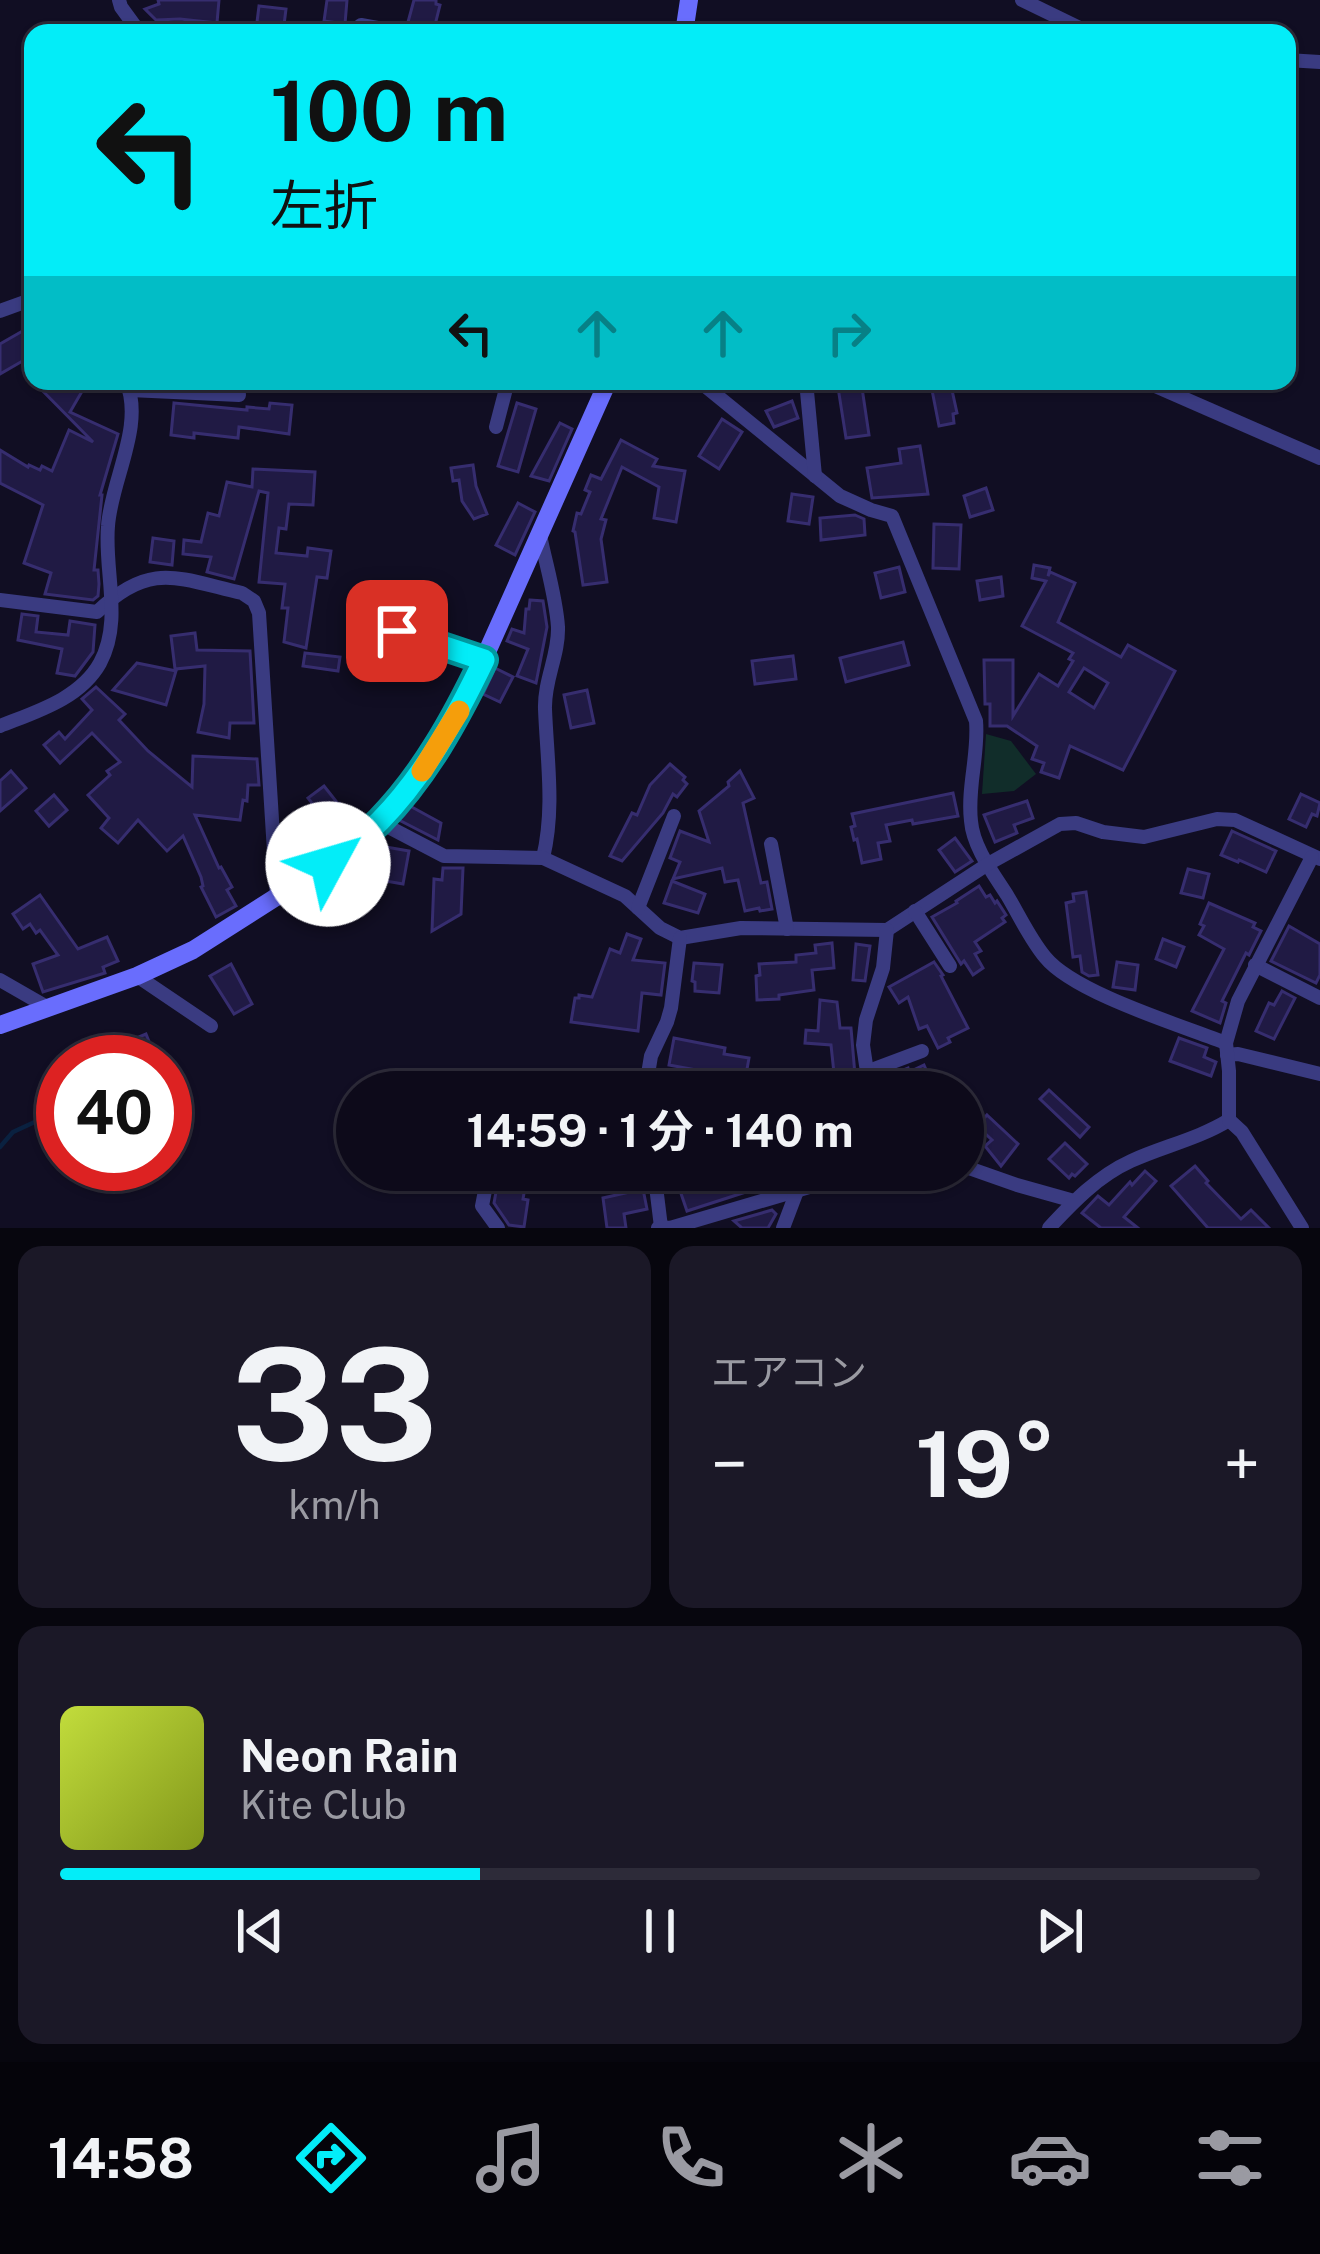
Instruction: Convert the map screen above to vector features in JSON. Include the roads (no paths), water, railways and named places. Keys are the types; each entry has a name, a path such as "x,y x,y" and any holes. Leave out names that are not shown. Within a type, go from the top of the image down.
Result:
{"street":[{"path":"1022,0 1071,24"},
{"path":"0,726 55,705 89,679 102,661 112,597 108,526 131,416 128,390"},
{"path":"496,427 506,390"},
{"path":"0,1025 137,976 193,950 328,864 379,822 442,740 484,660 604,390"},
{"path":"710,390 852,502 892,516 976,721 971,827 1045,957 1067,978 1238,1054 1320,1074"},
{"path":"807,390 815,476"},
{"path":"1165,390 1320,458"},
{"path":"540,535 558,627 544,703 551,803 543,858"},
{"path":"0,600 97,612 133,584 160,575 242,593 254,601 259,614 277,899"},
{"path":"397,631 484,660"},
{"path":"638,908 674,816"},
{"path":"379,822 444,856 543,858 608,887 680,938 726,929 886,930 1060,824 1144,837 1217,819 1247,824 1316,858 1238,1000 1227,1049 1229,1120 1242,1132 1302,1228"},
{"path":"771,844 787,929"},
{"path":"916,910 950,966"},
{"path":"866,1071 866,1020 883,968 886,930"},
{"path":"648,1071 650,1056 668,1022 680,938"},
{"path":"1255,965 1320,998"},
{"path":"137,976 211,1026"},
{"path":"0,980 47,1007"},
{"path":"869,1071 922,1052"},
{"path":"1048,1228 1113,1171 1229,1120"},
{"path":"984,1173 1074,1201"},
{"path":"485,1191 482,1207 498,1228"},
{"path":"656,1191 659,1227 670,1228 797,1191 783,1228"}],"waterway":[{"path":"0,1147 13,1132 36,1121"}]}
